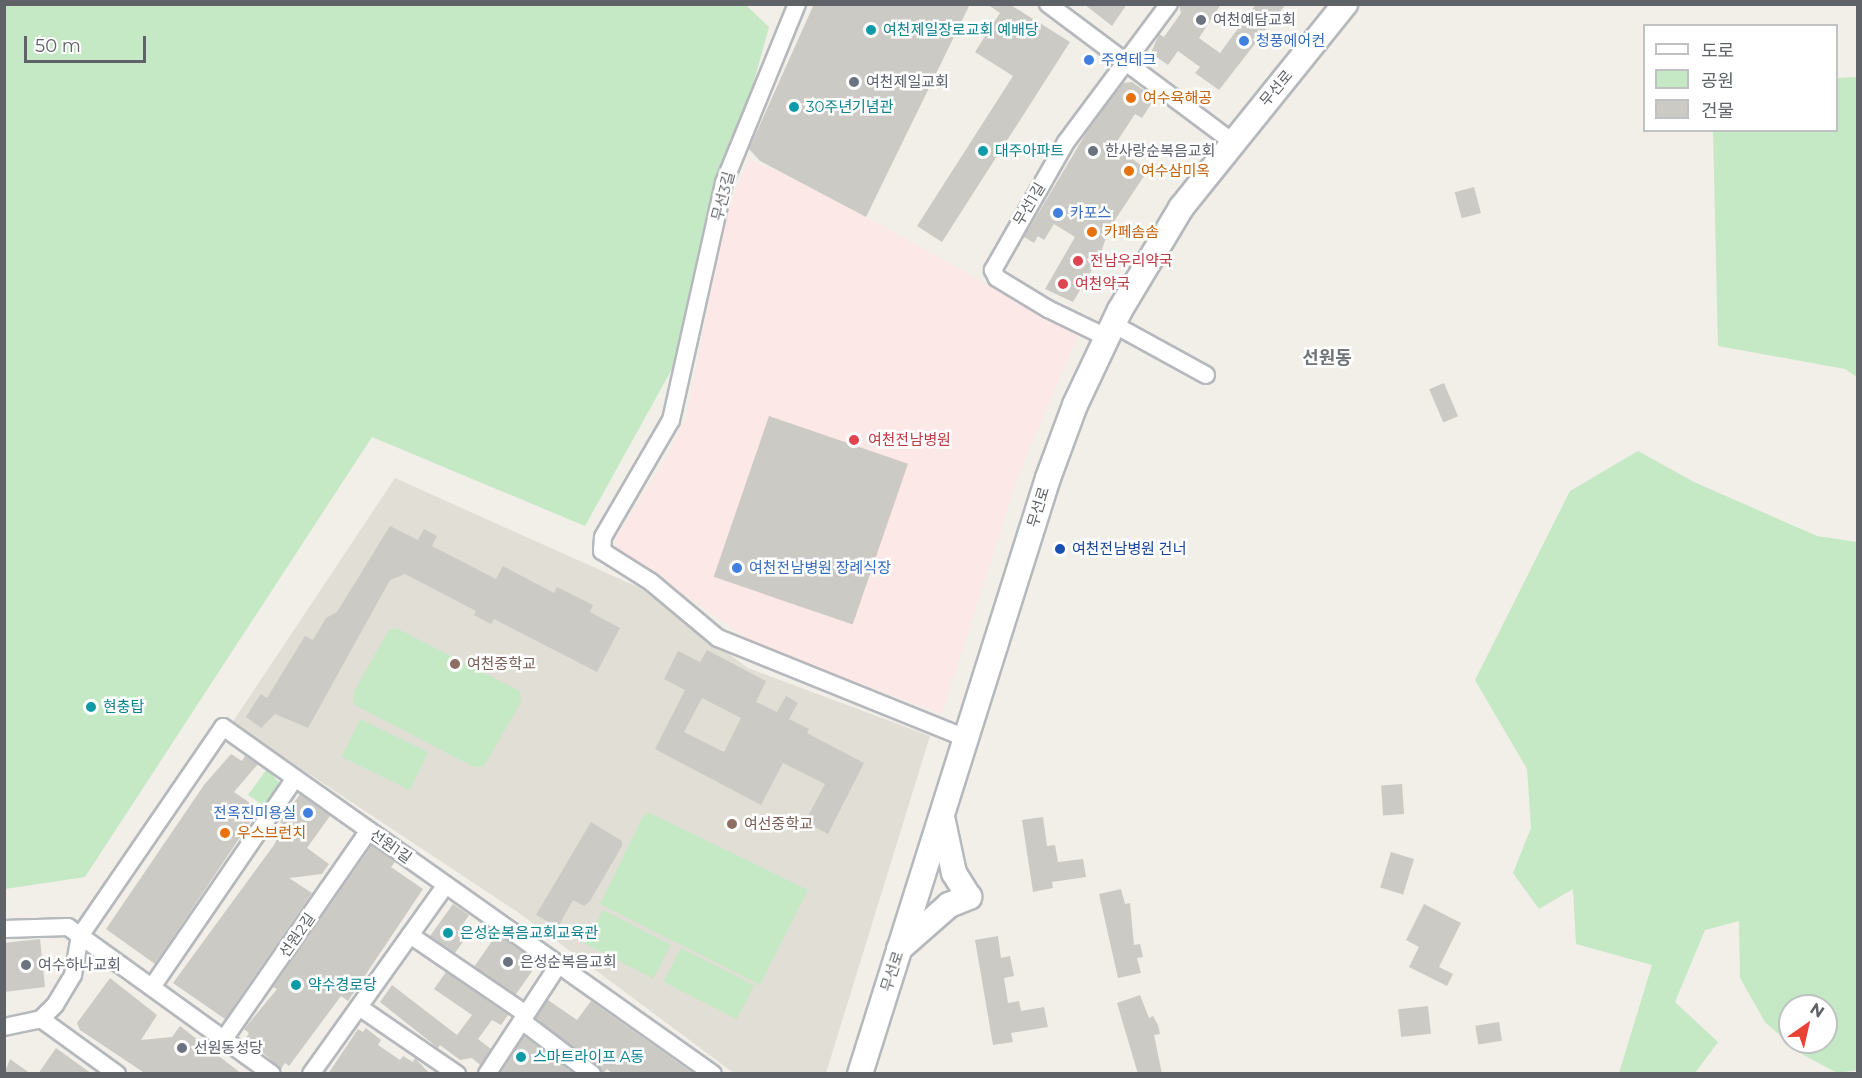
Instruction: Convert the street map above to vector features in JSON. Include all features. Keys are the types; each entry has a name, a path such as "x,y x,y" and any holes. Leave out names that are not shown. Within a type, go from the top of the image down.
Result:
{"street":[{"name":"무선3길","path":"797,4 724,183 679,397 655,453 603,537 606,556 651,582 718,638 966,738"},
{"path":"1048,4 1125,59 1232,141"},
{"name":"무선1길","path":"1110,331 1048,309 997,278 993,270 1055,160 1125,59 1169,4"},
{"name":"무선로","path":"860,1074 1048,478 1110,331 1170,224 1232,141 1345,4"},
{"path":"1110,331 1206,375"},
{"name":"선원1길","path":"80,936 223,727 713,1074"},
{"path":"152,987 295,778"},
{"path":"899,949 949,905 969,897 954,873 942,814"},
{"name":"선원2길","path":"224,1039 369,830"},
{"path":"311,1074 446,885"},
{"path":"4,929 60,924 272,1074"},
{"path":"410,935 524,1018 592,1074"},
{"path":"4,1026 41,1019 74,975 80,936"},
{"path":"487,1074 559,964"},
{"path":"358,1007 457,1074"},
{"path":"41,1019 117,1074"}],"shaded area":[{"name":"여천전남병원","path":"749,159 815,188 1078,335 1019,474 942,714 757,645 618,549 615,538 664,462 686,418 726,214"},
{"path":"395,478 640,588 748,668 930,736 826,1073 735,1074 519,913 232,723"}],"green space":[{"path":"745,4 769,27 677,360 585,526 372,437 85,877 5,889 4,5"},
{"path":"1857,77 1857,377 1845,369 1718,346 1713,132 1838,132 1838,78"},
{"path":"1638,451 1694,482 1817,536 1857,542 1857,1070 1837,1073 1802,1054 1838,1054 1838,994 1778,994 1778,1034 1765,1022 1740,978 1739,921 1705,930 1675,1002 1718,1042 1695,1073 1619,1073 1652,965 1576,944 1573,889 1539,909 1513,873 1531,828 1527,769 1475,680 1570,491"},
{"path":"396,628 520,691 521,702 484,766 474,767 353,704 354,692 388,631"},
{"path":"360,719 428,752 410,790 342,757"},
{"path":"267,769 281,785 266,807 248,795"},
{"path":"650,813 808,890 760,985 600,904 643,816"},
{"path":"603,910 671,945 653,978 586,944"},
{"path":"681,948 754,985 737,1019 664,982"}],"building":[{"name":"여천제일교회","path":"814,4 970,4 866,217 760,161 749,149"},
{"name":"대주아파트","path":"987,4 1009,4 1070,42 942,242 917,226 1013,76 975,52 1000,13"},
{"path":"1084,4 1127,4 1112,26"},
{"path":"1179,4 1221,4 1199,38 1220,53 1256,4 1286,4 1219,90 1195,73 1200,67 1178,51 1168,65 1151,53 1159,34 1164,37 1181,13"},
{"path":"1132,82 1155,98 1142,118 1135,114 1114,146 1148,170 1109,229 1099,258 1073,302 1045,289 1075,237 1054,224 1044,240 1038,236 1034,243 1024,237 1088,130 1123,83"},
{"path":"1474,187 1481,213 1462,218 1455,192"},
{"path":"1444,383 1458,416 1443,422 1429,389"},
{"name":"여천전남병원","path":"769,416 908,464 853,625 714,577"},
{"path":"390,526 418,540 424,529 437,536 432,546 496,579 503,566 554,593 557,587 593,605 590,612 620,628 597,672 494,619 491,624 474,615 476,611 405,574 390,580 308,728 275,714 261,728 246,717 254,704 261,694 267,698 305,636 313,640 326,618 337,612"},
{"name":"여선중학교","path":"707,650 766,681 756,702 777,712 786,696 798,703 789,719 809,729 807,733 864,763 828,834 805,822 825,784 783,763 761,805 655,749 685,690 664,679 678,651 700,662","holes":["702,698 741,718 724,752 684,732"]},
{"path":"231,754 242,761 245,756 258,764 234,792 259,809 155,964 106,929 204,785"},
{"path":"1402,784 1404,814 1383,815 1381,785"},
{"path":"300,794 330,816 307,848 329,864 322,874 289,878 312,893 225,1019 173,983 274,845 284,825 280,822"},
{"path":"1043,817 1047,846 1055,845 1058,862 1083,859 1086,877 1052,882 1053,888 1033,892 1022,820"},
{"path":"591,822 622,841 622,846 590,901 584,906 573,900 558,927 536,915"},
{"path":"372,845 395,862 391,867 423,889 348,1001 341,996 289,1066 285,1063 281,1069 246,1038 249,1033 244,1029 277,989 273,987"},
{"path":"1391,852 1414,859 1403,894 1380,887"},
{"path":"1121,889 1125,904 1130,903 1134,945 1140,944 1143,957 1137,958 1141,973 1118,978 1099,894"},
{"name":"은성순복음교회교육관","path":"453,904 469,915 459,930 467,936 455,953 430,936"},
{"path":"1424,904 1461,923 1439,967 1453,974 1447,986 1409,967 1419,947 1406,940"},
{"name":"은성순복음교회","path":"497,934 538,963 515,995 474,967"},
{"path":"998,936 1001,958 1010,956 1014,976 1004,978 1008,1003 1019,1001 1021,1011 1044,1007 1048,1027 1011,1033 1013,1042 993,1045 975,940"},
{"name":"여수하나교회","path":"40,939 45,987 4,992 4,943"},
{"path":"446,972 508,1015 501,1025 492,1020 478,1039 491,1049 480,1065 472,1058 460,1060 440,1045 438,1048 380,1002 392,985 457,1035 472,1015 434,989"},
{"path":"110,978 157,1015 141,1040 172,1037 180,1026 242,1074 146,1074 80,1030 77,1023"},
{"path":"1140,995 1149,1018 1153,1016 1158,1025 1160,1034 1154,1035 1162,1074 1138,1074 1117,1003"},
{"path":"548,1000 577,1020 591,1001 694,1074 613,1074 607,1069 602,1074 536,1018"},
{"path":"1428,1006 1431,1034 1401,1037 1398,1009"},
{"path":"1499,1022 1502,1041 1478,1045 1475,1026"},
{"path":"366,1028 381,1040 378,1045 400,1060 403,1056 413,1062 415,1058 430,1074 328,1074 358,1029 363,1032"},
{"path":"524,1036 574,1074 500,1074"},
{"path":"56,1048 92,1074 38,1074"},
{"path":"10,1059 31,1074 4,1074"}],"place":[{"name":"여천예담교회","path":"1201,20"},
{"name":"여천제일장로교회 예배당","path":"871,30"},
{"name":"청풍에어컨","path":"1244,41"},
{"name":"주연테크","path":"1089,60"},
{"name":"여천제일교회","path":"854,82"},
{"name":"여수육해공","path":"1131,98"},
{"name":"30주년기념관","path":"794,107"},
{"name":"대주아파트","path":"983,151"},
{"name":"한사랑순복음교회","path":"1093,151"},
{"name":"여수삼미옥","path":"1129,171"},
{"name":"카포스","path":"1058,213"},
{"name":"카페솜솜","path":"1092,232"},
{"name":"전남우리약국","path":"1078,261"},
{"name":"여천약국","path":"1063,284"},
{"name":"여천전남병원","path":"854,440"},
{"name":"여천전남병원 건너","path":"1060,549"},
{"name":"여천전남병원 장례식장","path":"737,568"},
{"name":"여천중학교","path":"455,664"},
{"name":"현충탑","path":"91,707"},
{"name":"전옥진미용실","path":"308,813"},
{"name":"여선중학교","path":"732,824"},
{"name":"우스브런치","path":"225,833"},
{"name":"은성순복음교회교육관","path":"448,933"},
{"name":"은성순복음교회","path":"508,962"},
{"name":"여수하나교회","path":"26,965"},
{"name":"약수경로당","path":"296,985"},
{"name":"선원동성당","path":"182,1048"},
{"name":"스마트라이프 A동","path":"521,1057"}],"district":[{"name":"선원동","path":"1327,358"}]}
